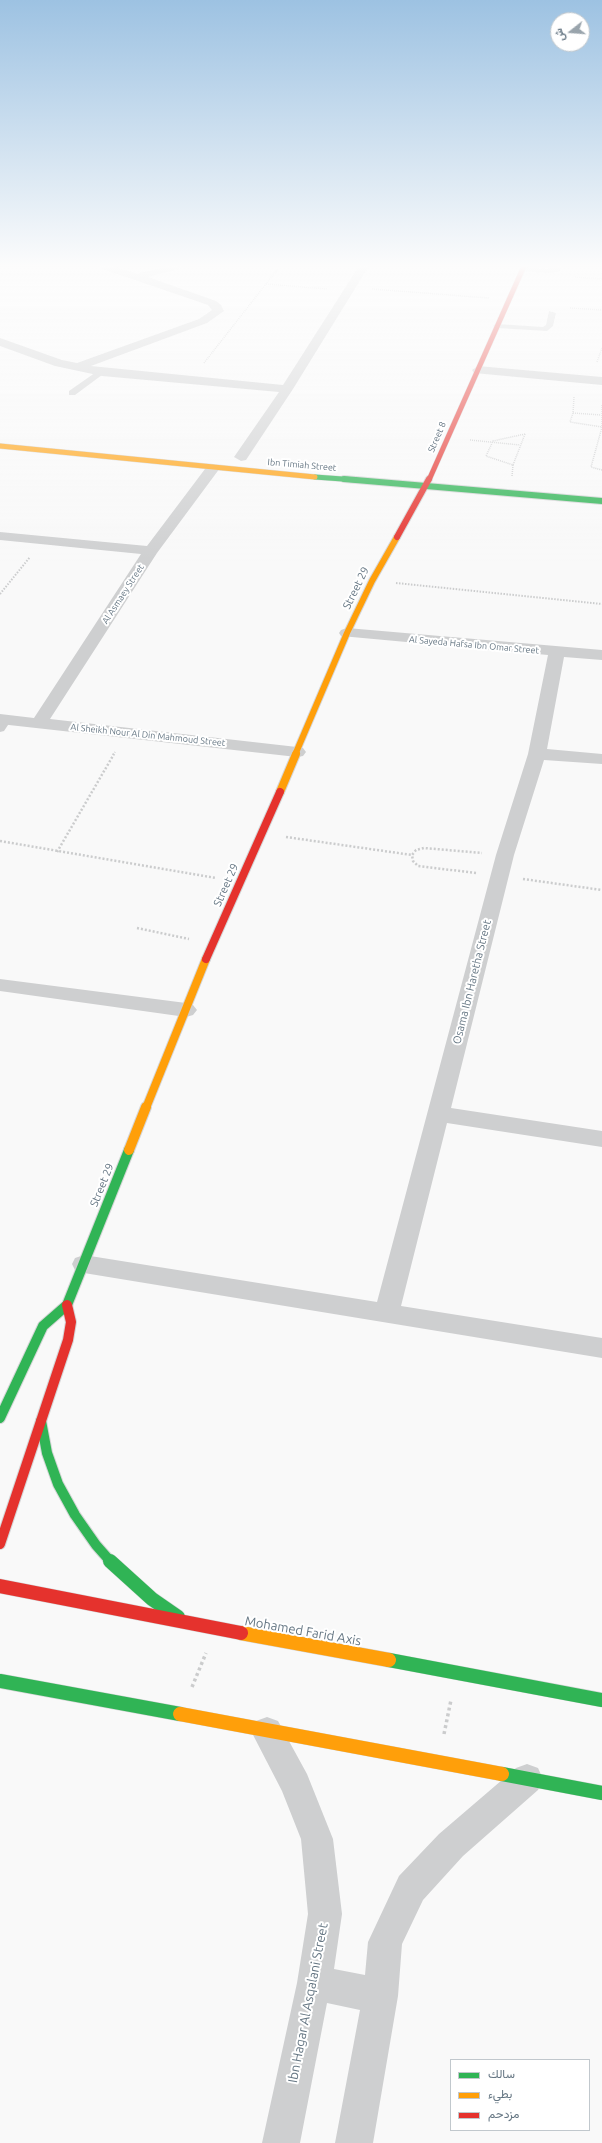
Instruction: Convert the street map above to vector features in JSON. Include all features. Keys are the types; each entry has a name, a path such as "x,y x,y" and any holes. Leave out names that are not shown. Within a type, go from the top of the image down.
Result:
{"street":[{"path":"73,366 102,372 287,389"},
{"path":"242,457 301,366"},
{"name":"Street 8","path":"427,485 480,366"},
{"path":"478,370 602,381"},
{"name":"Ibn Timiah Street","path":"0,446 213,468 602,501"},
{"name":"Al Asmaey Street","path":"39,723 151,551 213,468"},
{"name":"Street 29","path":"0,1418 43,1326 58,1310 67,1305 212,944 263,833 347,633 372,581 427,485"},
{"path":"0,536 44,542 151,551"},
{"name":"Al Sayeda Hafsa Ibn Omar Street","path":"347,633 602,655"},
{"name":"Osama Ibn Haretha Street","path":"387,1313 504,855 537,754 557,652"},
{"name":"Al Sheikh Nour Al Din Mahmoud Street","path":"2,722 39,723 297,752"},
{"path":"537,754 602,760"},
{"path":"0,986 186,1010"},
{"path":"438,1114 602,1139"},
{"path":"84,1264 602,1348"},
{"path":"0,1544 70,1331 71,1322 67,1305"},
{"path":"40,1421 47,1453 58,1484 74,1515 87,1533 122,1573 152,1599 186,1622"},
{"name":"Mohamed Farid Axis","path":"0,1586 602,1700"},
{"path":"0,1681 602,1793"},
{"name":"Ibn Hagar Al Asqalani Street","path":"267,1730 296,1785 317,1839 325,1914 314,1984 281,2143"},
{"path":"354,2143 380,1996 385,1942 411,1888 451,1845 527,1779"},
{"path":"314,1984 380,1996"}],"lane":[{"path":"72,393 102,372"}],"path":[{"path":"576,378 573,413 570,422 571,424 602,427"},
{"path":"602,406 602,427 591,466 594,469 602,470"},
{"path":"573,413 601,415"},
{"path":"491,442 525,434 513,465 512,479"},
{"path":"448,438 520,445"},
{"path":"491,442 486,456 513,465"},
{"path":"0,594 44,542"},
{"path":"372,581 602,604"},
{"path":"57,852 126,733"},
{"path":"263,833 412,855"},
{"path":"0,841 57,852 240,882"},
{"path":"504,855 424,848 416,850 412,855 413,861 418,866 602,890"},
{"path":"137,928 212,944"},
{"path":"182,1715 216,1628"},
{"path":"438,1762 456,1672"}],"traffic: fast":[{"path":"315,477 602,501"},
{"path":"0,1418 43,1326 67,1305 129,1150"},
{"path":"41,1421 47,1453 58,1484 75,1515 96,1545 122,1573 152,1599 178,1617"},
{"path":"389,1660 602,1700"},
{"path":"0,1681 180,1714"},
{"path":"502,1774 602,1793"}],"traffic: slow":[{"path":"0,446 315,477"},
{"path":"280,792 347,633 372,581 397,537"},
{"path":"129,1150 206,959"},
{"path":"241,1633 389,1660"},
{"path":"180,1714 502,1774"}],"traffic: jam":[{"path":"397,537 427,485 480,366"},
{"path":"206,959 280,792"},
{"path":"0,1544 68,1340 71,1322 67,1305"},
{"path":"0,1586 241,1633"}]}
